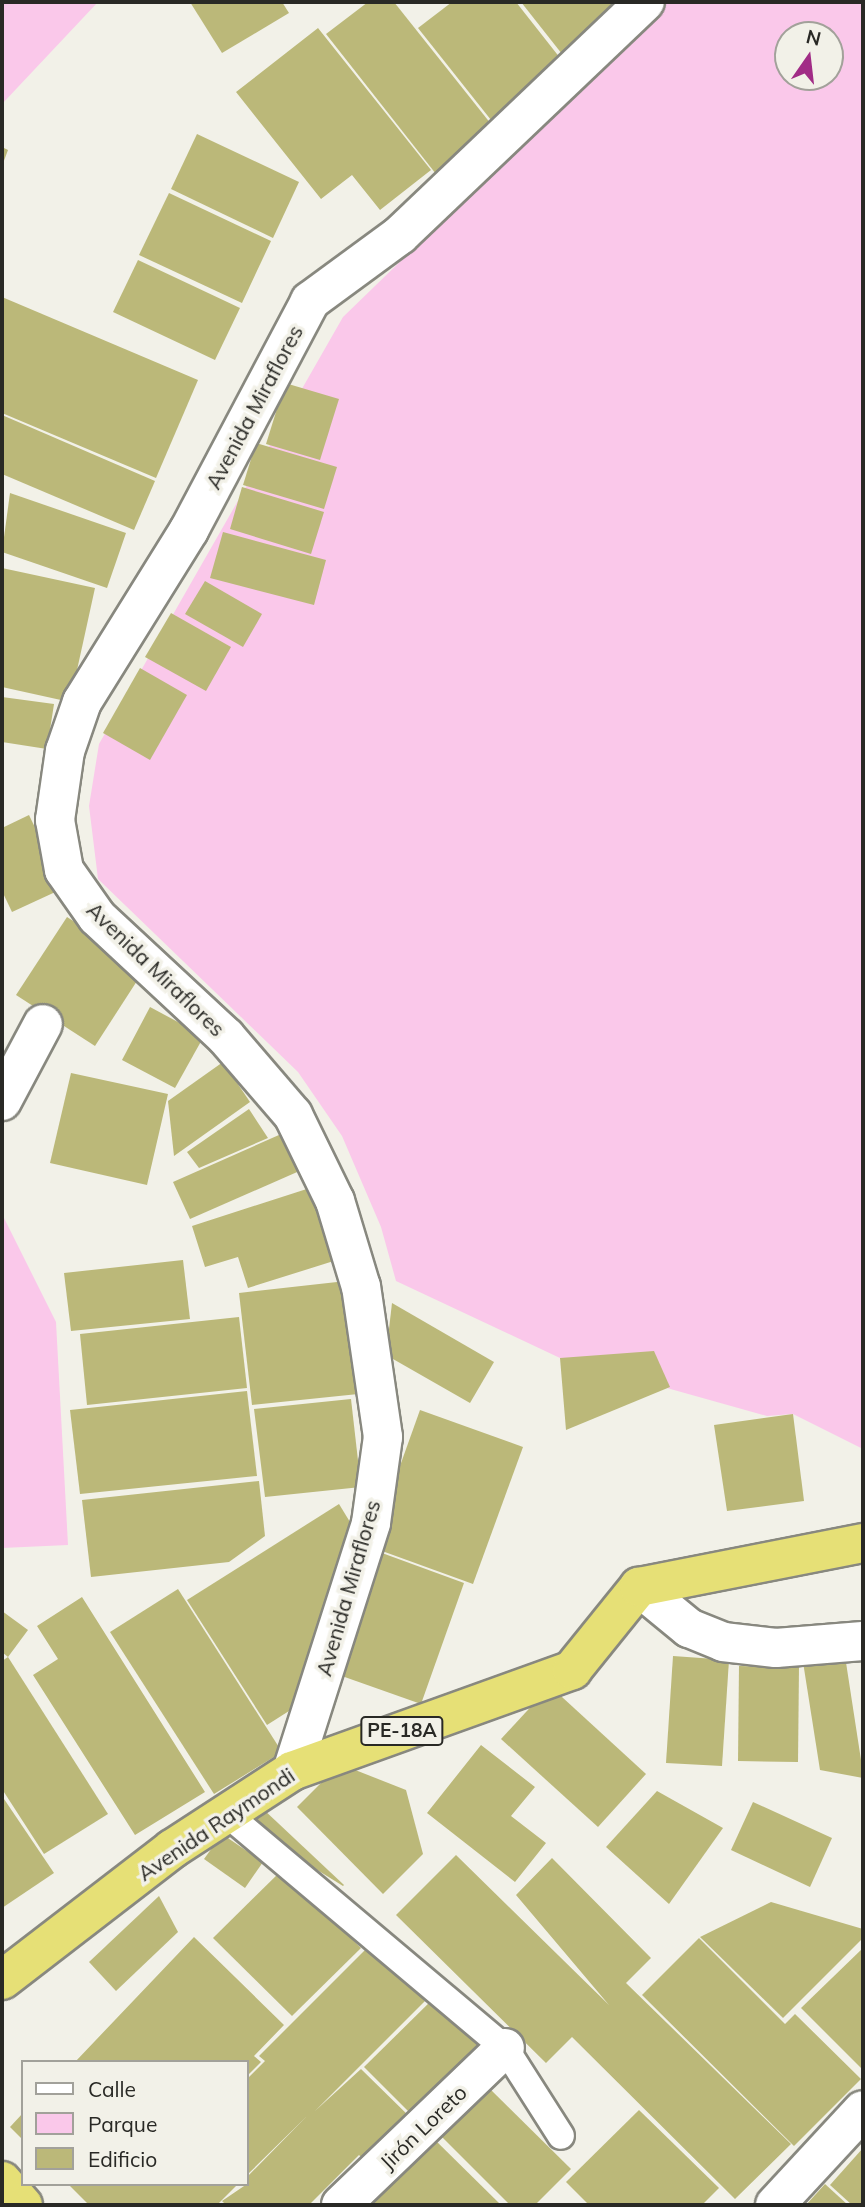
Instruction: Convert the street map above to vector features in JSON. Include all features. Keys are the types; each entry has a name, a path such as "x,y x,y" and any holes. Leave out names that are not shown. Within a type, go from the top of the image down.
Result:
{"highway":[{"path":"639,1587 863,1543"},
{"name":"Avenida Raymondi","path":"2,1980 227,1814 292,1771 572,1670 639,1587"},
{"path":"2,2181 23,2205"}],"street":[{"name":"Avenida Miraflores","path":"292,1771 371,1522 383,1437 361,1287 335,1201 293,1115 226,1037 97,917 64,870 55,820 65,751 82,702 189,530 310,301 400,235 645,2"},
{"path":"2,1101 43,1024"},
{"path":"639,1587 689,1628 723,1642 776,1648 863,1641"},
{"name":"Jirón Loreto","path":"341,2205 505,2048"},
{"path":"775,2205 863,2110"}],"lane":[{"path":"227,1814 505,2048 561,2136"}],"green space":[{"path":"2,2 98,2 2,104"},
{"path":"668,2 863,2 863,1449 793,1414 767,1416 560,1358 396,1281 381,1227 342,1136 298,1072 98,879 89,806 99,744 343,317"},
{"path":"2,1214 56,1322 68,1545 2,1548"}],"building":[{"path":"190,2 282,2 289,13 222,53"},
{"path":"368,2 394,2 495,129 436,174 326,34"},
{"path":"452,2 516,2 564,63 491,120 418,28"},
{"path":"521,2 615,2 620,8 562,54"},
{"path":"318,28 431,170 380,210 352,175 321,199 236,92"},
{"path":"197,134 299,182 273,238 171,189"},
{"path":"2,147 8,150 2,166"},
{"path":"169,193 271,241 242,303 139,255"},
{"path":"138,260 240,308 215,360 113,312"},
{"path":"2,297 198,380 156,478 2,413"},
{"path":"285,383 339,399 320,460 266,444"},
{"path":"2,415 155,481 134,530 2,474"},
{"path":"256,443 337,467 324,509 243,485"},
{"path":"242,487 324,512 311,554 230,529"},
{"path":"10,493 126,533 107,588 2,552"},
{"path":"223,532 326,560 314,605 210,578"},
{"path":"2,568 95,588 70,702 2,687"},
{"path":"205,581 262,614 243,647 185,614"},
{"path":"171,613 231,647 206,691 145,657"},
{"path":"140,668 187,695 150,760 103,733"},
{"path":"2,697 54,704 47,749 2,742"},
{"path":"29,815 64,888 12,912 2,891 2,828"},
{"path":"67,917 146,967 95,1046 16,995"},
{"path":"150,1007 204,1036 175,1088 122,1060"},
{"path":"223,1062 250,1102 174,1156 168,1101"},
{"path":"71,1073 168,1094 147,1185 50,1163"},
{"path":"249,1109 268,1138 199,1168 187,1152"},
{"path":"288,1131 304,1169 190,1219 173,1182"},
{"path":"316,1186 340,1259 248,1288 238,1257 205,1267 192,1226"},
{"path":"183,1260 190,1319 71,1331 64,1273"},
{"path":"355,1280 368,1393 252,1405 239,1293"},
{"path":"392,1303 494,1362 470,1403 386,1355"},
{"path":"239,1317 247,1388 87,1405 80,1334"},
{"path":"654,1351 670,1387 566,1430 560,1358"},
{"path":"247,1391 257,1476 80,1494 70,1410"},
{"path":"351,1399 361,1487 265,1497 254,1409"},
{"path":"420,1410 523,1447 473,1584 371,1547"},
{"path":"793,1414 804,1501 727,1511 714,1425"},
{"path":"259,1481 265,1536 229,1562 91,1577 82,1500"},
{"path":"339,1504 361,1540 311,1697 267,1725 187,1600"},
{"path":"382,1553 464,1583 421,1704 339,1675"},
{"path":"178,1589 282,1752 214,1794 110,1632"},
{"path":"82,1597 205,1792 135,1835 33,1675 58,1659 37,1626"},
{"path":"2,1611 28,1630 8,1657 2,1652"},
{"path":"673,1656 729,1660 722,1766 666,1763"},
{"path":"845,1656 863,1778 820,1770 803,1662"},
{"path":"8,1657 108,1814 44,1854 2,1789 2,1661"},
{"path":"739,1666 799,1667 798,1762 738,1761"},
{"path":"550,1686 646,1774 598,1827 501,1739"},
{"path":"481,1745 535,1787 511,1816 546,1843 515,1882 427,1813"},
{"path":"340,1764 406,1790 423,1854 383,1894 297,1807"},
{"path":"657,1791 723,1828 669,1904 606,1847"},
{"path":"2,1796 54,1873 2,1908"},
{"path":"753,1802 832,1838 810,1887 731,1850"},
{"path":"262,1808 344,1885 250,1828"},
{"path":"222,1834 263,1862 245,1888 204,1859"},
{"path":"456,1855 609,2005 516,1895 552,1858 651,1958 626,1983 791,2144 735,2199 572,2037 546,2063 396,1915"},
{"path":"282,1870 361,1948 292,2016 213,1938"},
{"path":"159,1896 178,1932 116,1991 89,1962"},
{"path":"771,1902 863,1929 863,1938 783,2018 700,1937"},
{"path":"194,1937 284,2025 254,2056 261,2062 248,2075 248,2060 77,2060"},
{"path":"699,1938 785,2024 795,2014 861,2079 794,2146 642,1995"},
{"path":"369,1946 425,2001 315,2111 361,2069 414,2121 370,2165 359,2155 309,2205 226,2205 222,2201 248,2186 248,2176 307,2116 248,2174 248,2078 265,2061 259,2056"},
{"path":"863,1948 863,2070 801,2008"},
{"path":"435,1997 488,2049 417,2120 364,2067"},
{"path":"489,2088 571,2169 535,2205 510,2205 441,2136"},
{"path":"639,2110 719,2188 702,2205 589,2205 566,2182"},
{"path":"21,2115 21,2138 10,2127"},
{"path":"431,2136 501,2205 361,2205"},
{"path":"863,2148 863,2205 852,2205 830,2185"},
{"path":"825,2184 848,2205 806,2205"},
{"path":"70,2186 236,2186 217,2205 89,2205"}]}
